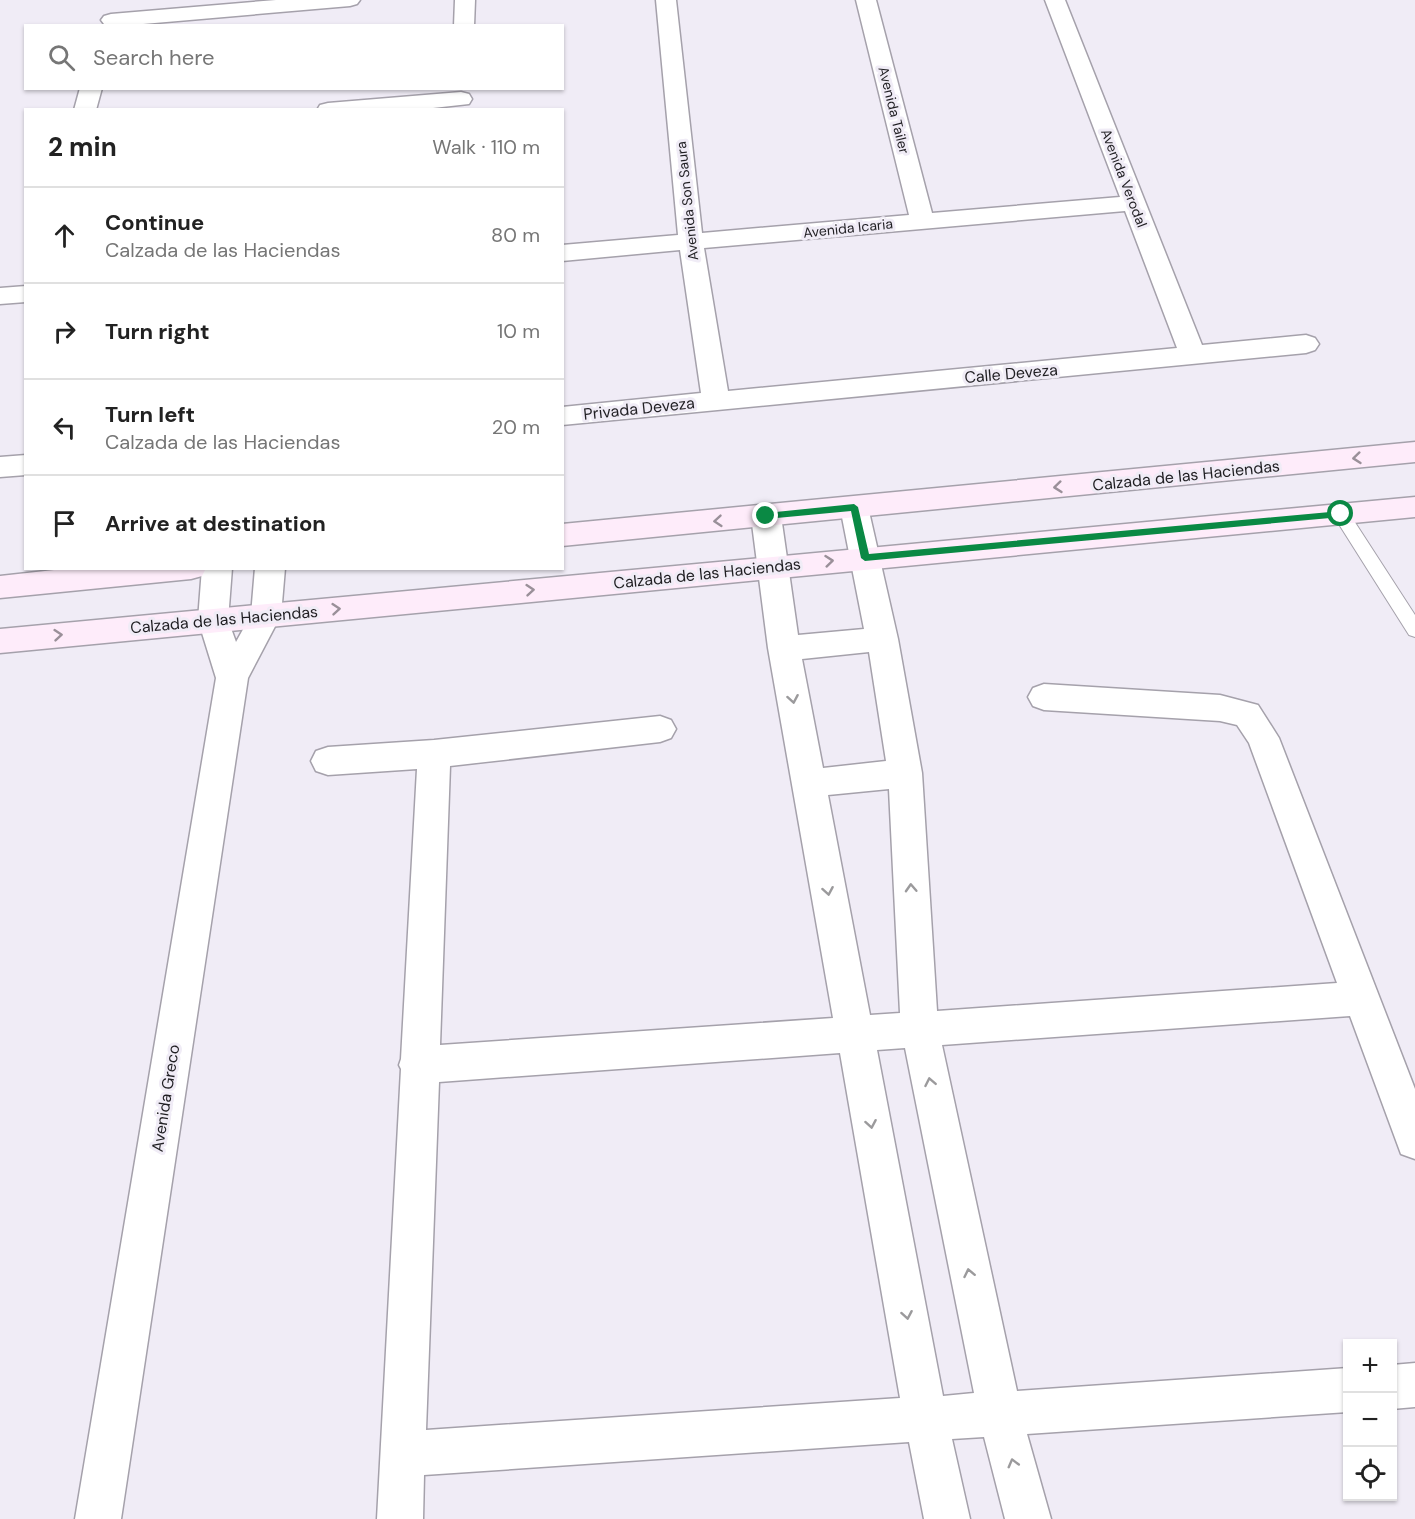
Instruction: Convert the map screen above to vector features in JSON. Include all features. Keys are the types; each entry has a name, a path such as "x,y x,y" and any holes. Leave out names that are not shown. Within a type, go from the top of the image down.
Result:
{"main road":[{"name":"Calzada de las Haciendas","path":"564,535 1415,452"},
{"name":"Calzada de las Haciendas","path":"0,641 1415,507"},
{"path":"0,587 171,570"}],"street":[{"path":"117,0 110,23 350,0"},
{"path":"464,24 465,0"},
{"name":"Avenida Son Saura","path":"666,0 691,243 716,401"},
{"name":"Avenida Tailer","path":"866,0 922,220"},
{"name":"Avenida Verodal","path":"1055,0 1193,356"},
{"path":"86,108 90,90"},
{"path":"352,108 461,99"},
{"name":"Avenida Icaria","path":"564,253 1134,203"},
{"path":"0,296 24,294"},
{"name":"Calle Deveza","path":"716,401 1306,344"},
{"name":"Privada Deveza","path":"564,416 716,401"},
{"path":"0,467 24,465"},
{"path":"854,507 882,639 905,773 920,1030 1000,1413 1028,1519"},
{"path":"766,516 784,648 926,1419 947,1519"},
{"path":"213,620 217,570"},
{"path":"266,615 270,570"},
{"name":"Avenida Greco","path":"98,1519 232,678 266,615"},
{"name":"Avenida Greco","path":"213,620 232,678"},
{"path":"784,648 882,639"},
{"path":"1044,697 1220,708 1247,714 1263,738 1415,1140"},
{"path":"328,761 434,754 660,729"},
{"path":"400,1519 418,1065 434,754"},
{"path":"809,783 905,773"},
{"path":"418,1065 1363,998"},
{"path":"1397,1387 1415,1385"},
{"path":"403,1454 1343,1390"}],"lane":[{"path":"1341,514 1415,630"}],"route":[{"path":"766,516 854,507 865,558 1341,514"}]}
